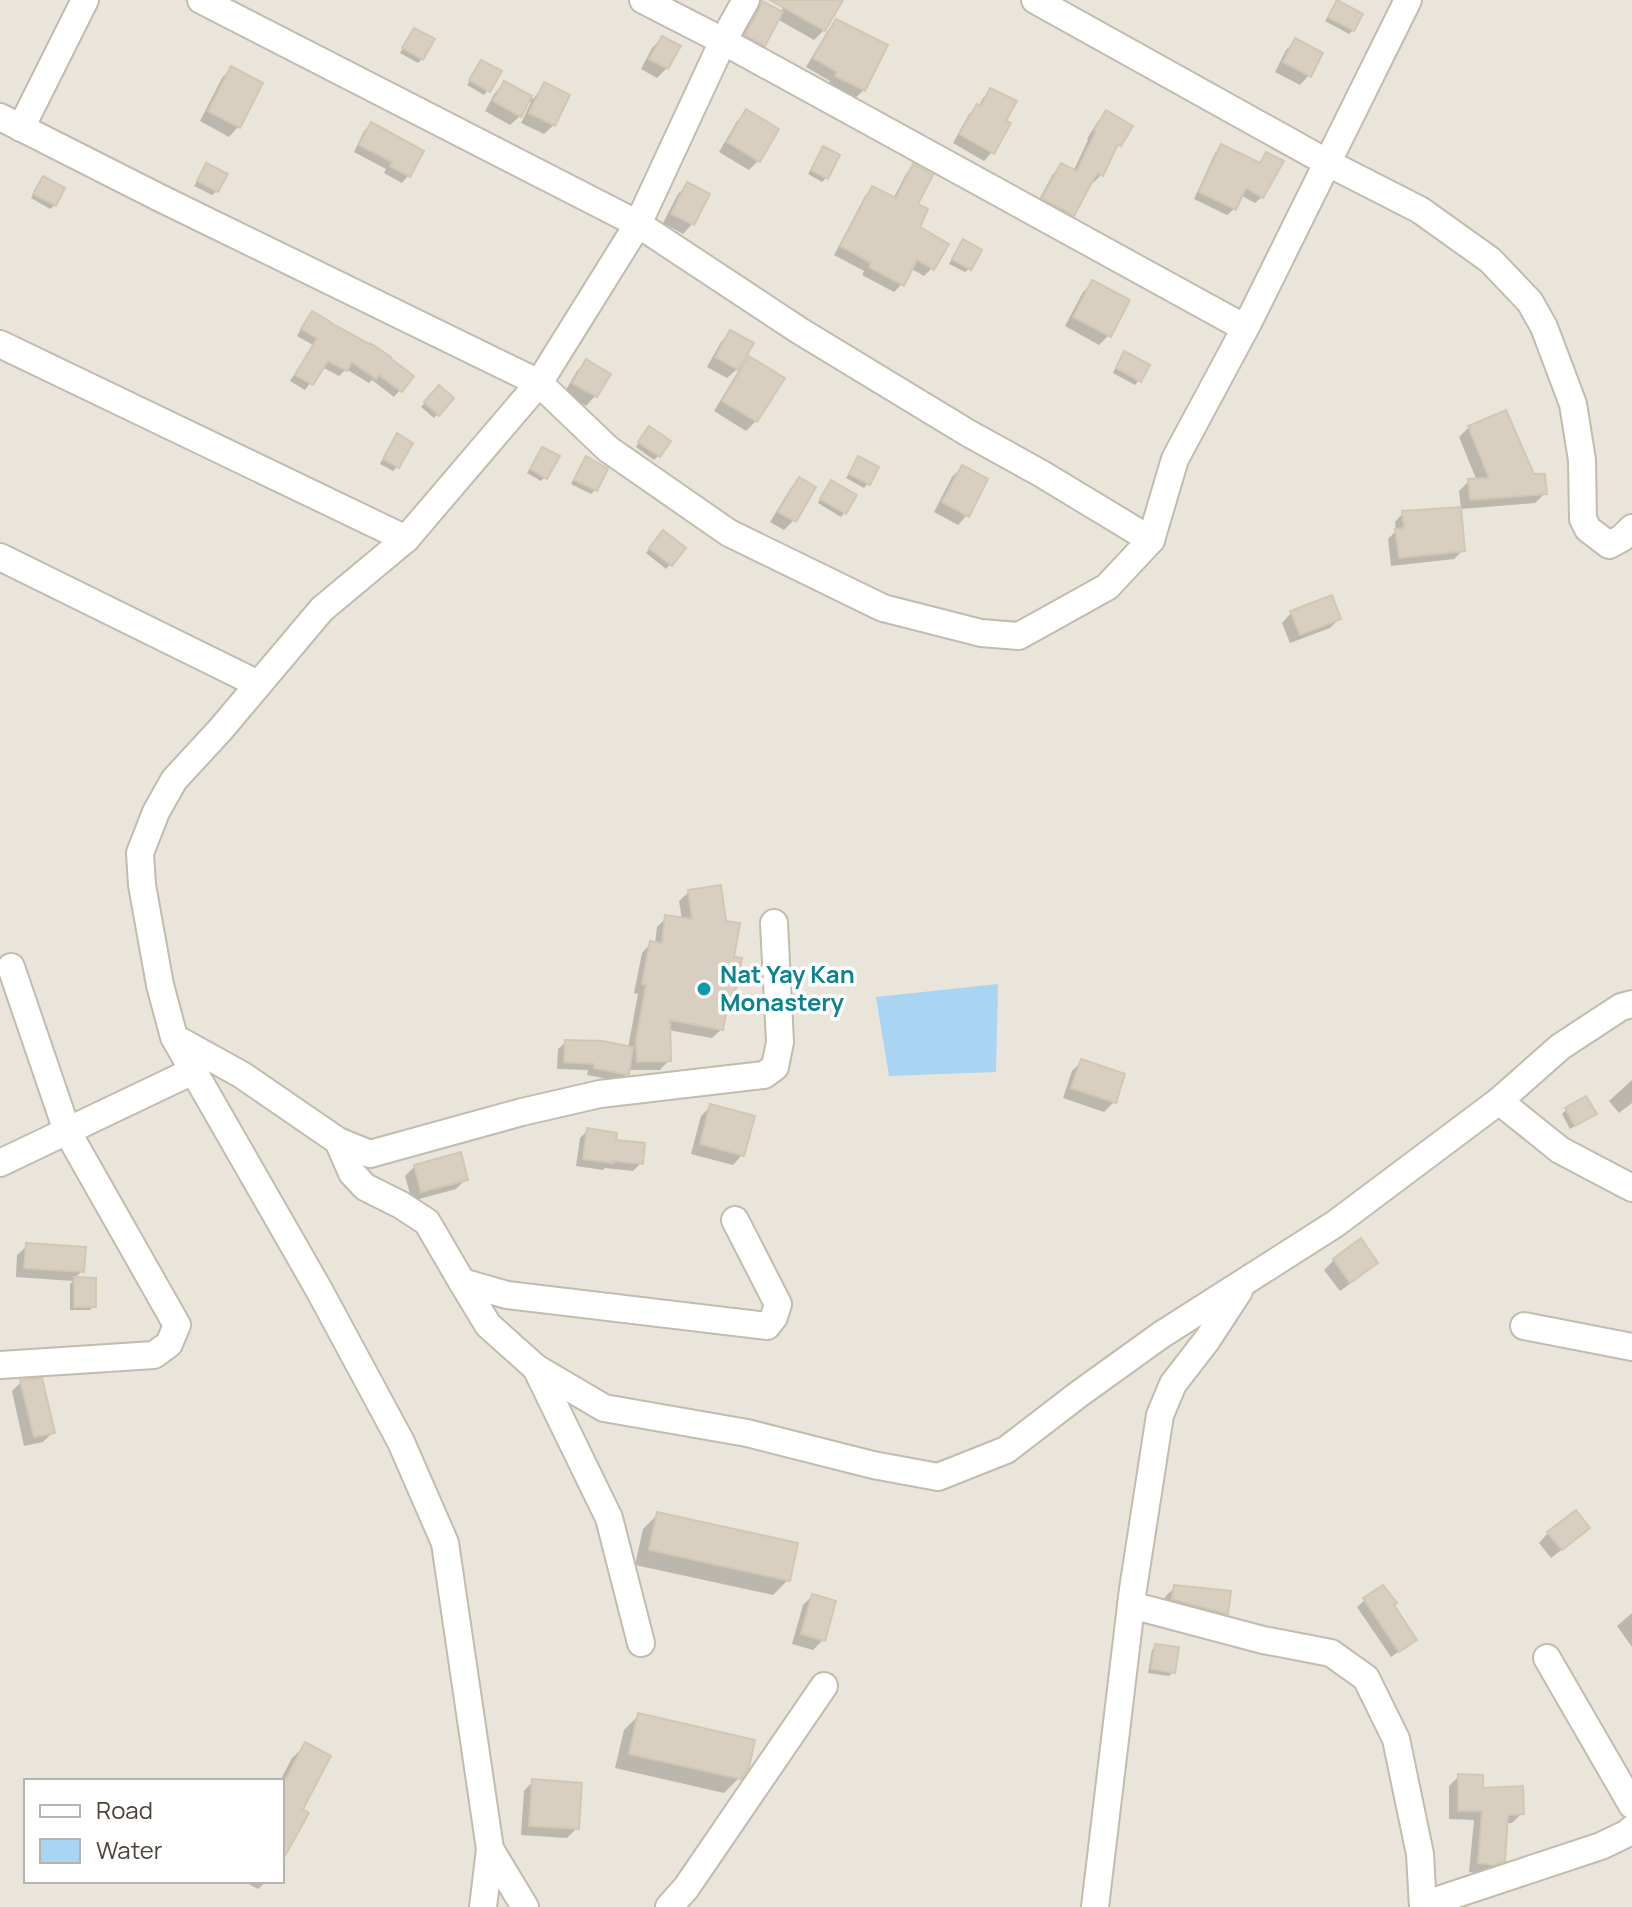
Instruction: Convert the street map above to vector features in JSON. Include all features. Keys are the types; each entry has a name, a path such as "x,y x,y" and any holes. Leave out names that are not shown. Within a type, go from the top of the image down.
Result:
{"street":[{"path":"85,0 10,123 539,383 608,449 729,533 883,608 981,633 1019,636 1107,587 1151,540 1175,459 1245,328 1408,0"},
{"path":"201,0 638,224 800,331 1151,540"},
{"path":"643,0 1245,328"},
{"path":"483,1907 490,1849 445,1543 401,1442 318,1288 174,1037 160,985 142,885 140,853 156,812 174,780 322,609 406,539 539,383 638,224 723,41 746,0"},
{"path":"1035,0 1328,163 1420,210 1490,260 1530,302 1544,327 1573,404 1582,460 1583,519 1588,529 1609,545 1632,528"},
{"path":"0,344 406,539"},
{"path":"0,557 258,684"},
{"path":"174,1037 242,1075 338,1141 370,1154 600,1094 764,1075 775,1067 780,1042 774,923"},
{"path":"0,1365 154,1355 169,1344 177,1325 67,1131 11,967"},
{"path":"338,1141 352,1173 365,1187 427,1222 488,1325 536,1368 604,1408 747,1433 873,1465 938,1477 1006,1450 1161,1335 1335,1224 1499,1101 1560,1047 1621,1007 1632,1004"},
{"path":"0,1163 193,1071"},
{"path":"1499,1101 1560,1150 1632,1188"},
{"path":"462,1282 507,1295 767,1326 778,1304 735,1220"},
{"path":"1095,1907 1131,1605 1160,1415 1173,1384 1207,1340 1245,1282"},
{"path":"1524,1326 1632,1347"},
{"path":"536,1368 609,1518 641,1643"},
{"path":"1131,1605 1263,1640 1331,1653 1366,1678 1396,1739 1420,1854 1423,1906 1601,1846 1632,1829"},
{"path":"1547,1658 1632,1805"},
{"path":"669,1907 686,1888 824,1686"},
{"path":"490,1849 525,1907"}],"shaded area":[{"path":"0,0 1632,0 1632,1907 0,1907"}],"water":[{"path":"998,984 996,1072 889,1076 876,997"}],"building":[{"path":"770,0 843,0 825,31"},
{"path":"1337,0 1363,14 1354,31 1328,17"},
{"path":"762,1 783,12 765,46 745,35"},
{"path":"836,19 888,45 865,91 835,76 837,72 813,58"},
{"path":"414,28 435,39 423,60 402,48"},
{"path":"662,36 681,46 668,69 649,59"},
{"path":"1295,38 1323,53 1311,77 1283,62"},
{"path":"481,60 502,71 490,92 469,80"},
{"path":"231,66 263,83 240,128 208,111"},
{"path":"504,81 532,96 521,117 493,101"},
{"path":"544,82 570,95 555,126 529,113"},
{"path":"990,88 1017,101 1006,121 1011,123 994,154 959,134 977,104 981,106"},
{"path":"746,109 779,129 760,162 727,142"},
{"path":"1106,110 1133,126 1121,146 1118,144 1103,176 1097,173 1074,216 1042,198 1061,163 1077,171"},
{"path":"371,122 424,151 410,177 390,166 392,162 359,145"},
{"path":"1221,144 1260,163 1266,152 1284,161 1263,198 1246,188 1236,210 1199,192"},
{"path":"823,146 840,155 828,179 811,170"},
{"path":"206,163 228,174 218,192 197,181"},
{"path":"913,164 933,175 918,204 928,209 920,227 949,244 934,270 917,260 904,286 869,267 871,263 840,246 872,186 896,198"},
{"path":"43,176 65,188 56,206 33,194"},
{"path":"687,182 710,194 694,225 671,214"},
{"path":"963,239 982,250 971,270 952,259"},
{"path":"1092,280 1130,300 1111,337 1073,317"},
{"path":"312,311 370,343 414,376 402,392 379,375 376,379 352,362 347,371 328,361 313,385 295,375 317,338 301,329"},
{"path":"730,330 754,343 738,370 715,357"},
{"path":"1124,351 1150,365 1141,382 1116,368"},
{"path":"749,356 785,378 757,422 722,401"},
{"path":"586,359 611,374 597,397 572,383"},
{"path":"439,385 454,398 439,416 424,402"},
{"path":"1506,410 1534,474 1545,474 1547,494 1470,500 1468,479 1489,478 1468,426"},
{"path":"649,426 671,441 660,457 638,442"},
{"path":"397,433 413,443 399,468 383,459"},
{"path":"542,447 560,456 547,479 530,469"},
{"path":"586,456 608,469 597,491 574,480"},
{"path":"858,456 879,467 870,485 849,474"},
{"path":"962,465 988,479 969,517 942,502"},
{"path":"799,477 816,487 796,522 778,512"},
{"path":"831,480 857,495 846,514 820,499"},
{"path":"1461,507 1465,551 1399,558 1395,529 1404,528 1402,511"},
{"path":"663,530 686,548 672,566 649,548"},
{"path":"1332,595 1341,619 1300,635 1290,611"},
{"path":"721,885 726,921 740,923 734,957 742,958 733,1003 728,1002 723,1030 670,1020 671,1061 637,1062 636,1040 646,985 642,984 650,941 662,943 665,915 692,919 688,890"},
{"path":"565,1040 603,1041 633,1047 629,1075 594,1068 594,1064 564,1062"},
{"path":"1081,1059 1125,1074 1116,1103 1071,1088"},
{"path":"1586,1096 1597,1114 1575,1126 1565,1108"},
{"path":"710,1104 755,1116 744,1156 700,1144"},
{"path":"587,1128 617,1133 616,1140 645,1143 643,1164 583,1159"},
{"path":"461,1152 468,1180 421,1192 414,1165"},
{"path":"1361,1238 1378,1263 1350,1283 1333,1259"},
{"path":"26,1243 86,1247 84,1272 24,1268"},
{"path":"74,1277 96,1278 96,1307 74,1307"},
{"path":"42,1378 55,1433 34,1437 20,1380"},
{"path":"1576,1510 1590,1528 1562,1550 1547,1532"},
{"path":"657,1512 798,1543 790,1581 649,1550"},
{"path":"1174,1585 1231,1591 1228,1614 1172,1599"},
{"path":"1383,1585 1397,1603 1394,1605 1417,1640 1399,1652 1363,1598"},
{"path":"812,1594 836,1601 825,1641 801,1634"},
{"path":"1155,1644 1179,1647 1175,1673 1151,1669"},
{"path":"638,1713 755,1740 749,1767 741,1779 629,1754"},
{"path":"305,1742 331,1756 303,1809 309,1813 284,1857 284,1779"},
{"path":"1458,1774 1483,1775 1483,1788 1523,1786 1524,1814 1508,1815 1505,1861 1494,1865 1478,1863 1482,1811 1458,1811"},
{"path":"532,1779 582,1783 579,1829 529,1826"}],"place":[{"name":"Nat Yay Kan Monastery","path":"704,989"}]}
